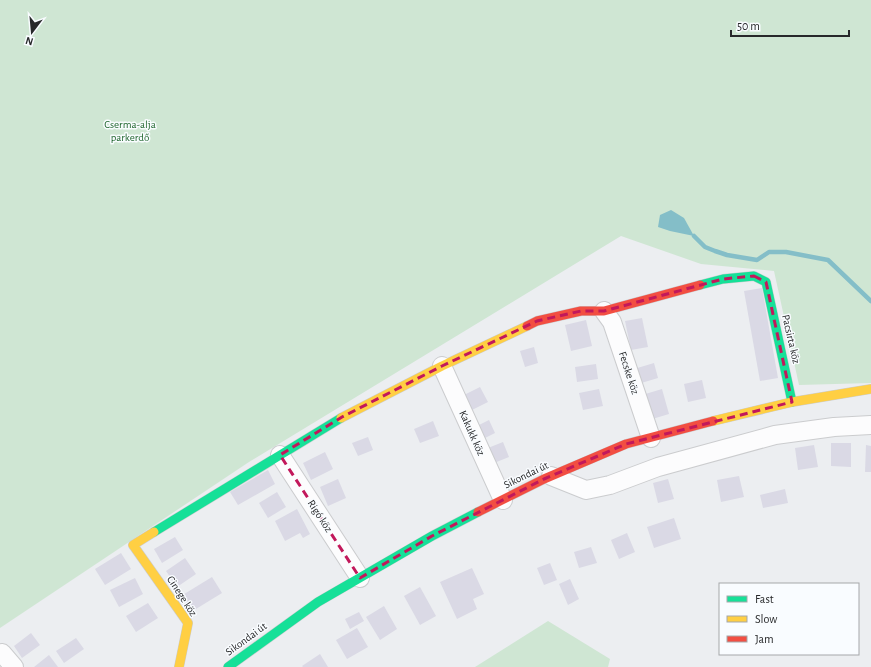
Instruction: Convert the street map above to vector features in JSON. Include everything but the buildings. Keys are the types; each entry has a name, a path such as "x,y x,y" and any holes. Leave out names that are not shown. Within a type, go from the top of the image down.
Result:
{"street":[{"name":"Pacsirta köz","path":"604,311 723,279 754,276 766,282 792,402"},
{"path":"280,455 342,417 442,366 537,321 581,311 604,311"},
{"name":"Fecske köz","path":"604,311 612,322 651,438"},
{"name":"Kakukk köz","path":"442,366 502,500"},
{"name":"Sikondai út","path":"228,667 318,602 432,536 551,476 626,444 708,422 792,402 871,389"},
{"path":"551,476 586,490 610,485 658,467 775,435 834,427 871,425"},
{"name":"Cinege köz","path":"179,667 188,623 133,545 280,455"},
{"name":"Rigó köz","path":"280,455 360,578"},
{"path":"2,653 14,667"}],"highlighted area":[{"path":"754,276 766,282 792,402 626,444 544,479 432,536 360,578 280,455 342,417 442,366 537,321 581,311 604,311 723,279"}],"green space":[{"name":"Cserma-alja parkerdő","path":"0,0 871,0 871,383 799,385 774,271 701,264 621,236 249,462 0,628"},
{"path":"548,621 610,659 608,667 475,667"}],"water":[{"path":"671,210 684,218 694,236 658,227 660,215"}],"waterway":[{"path":"694,236 705,247 727,255 757,260 769,252 786,252 828,260 871,301"}],"traffic: fast":[{"path":"700,285 723,279 754,276 766,282 792,402"},
{"path":"154,532 341,418"},
{"path":"228,667 318,602 432,536 478,512"}],"traffic: slow":[{"path":"341,418 442,366 527,326"},
{"path":"713,421 792,402 871,389"},
{"path":"154,532 133,545 188,623 179,667"}],"traffic: jam":[{"path":"527,326 537,321 581,311 604,311 700,285"},
{"path":"478,512 544,479 626,444 713,421"}]}
